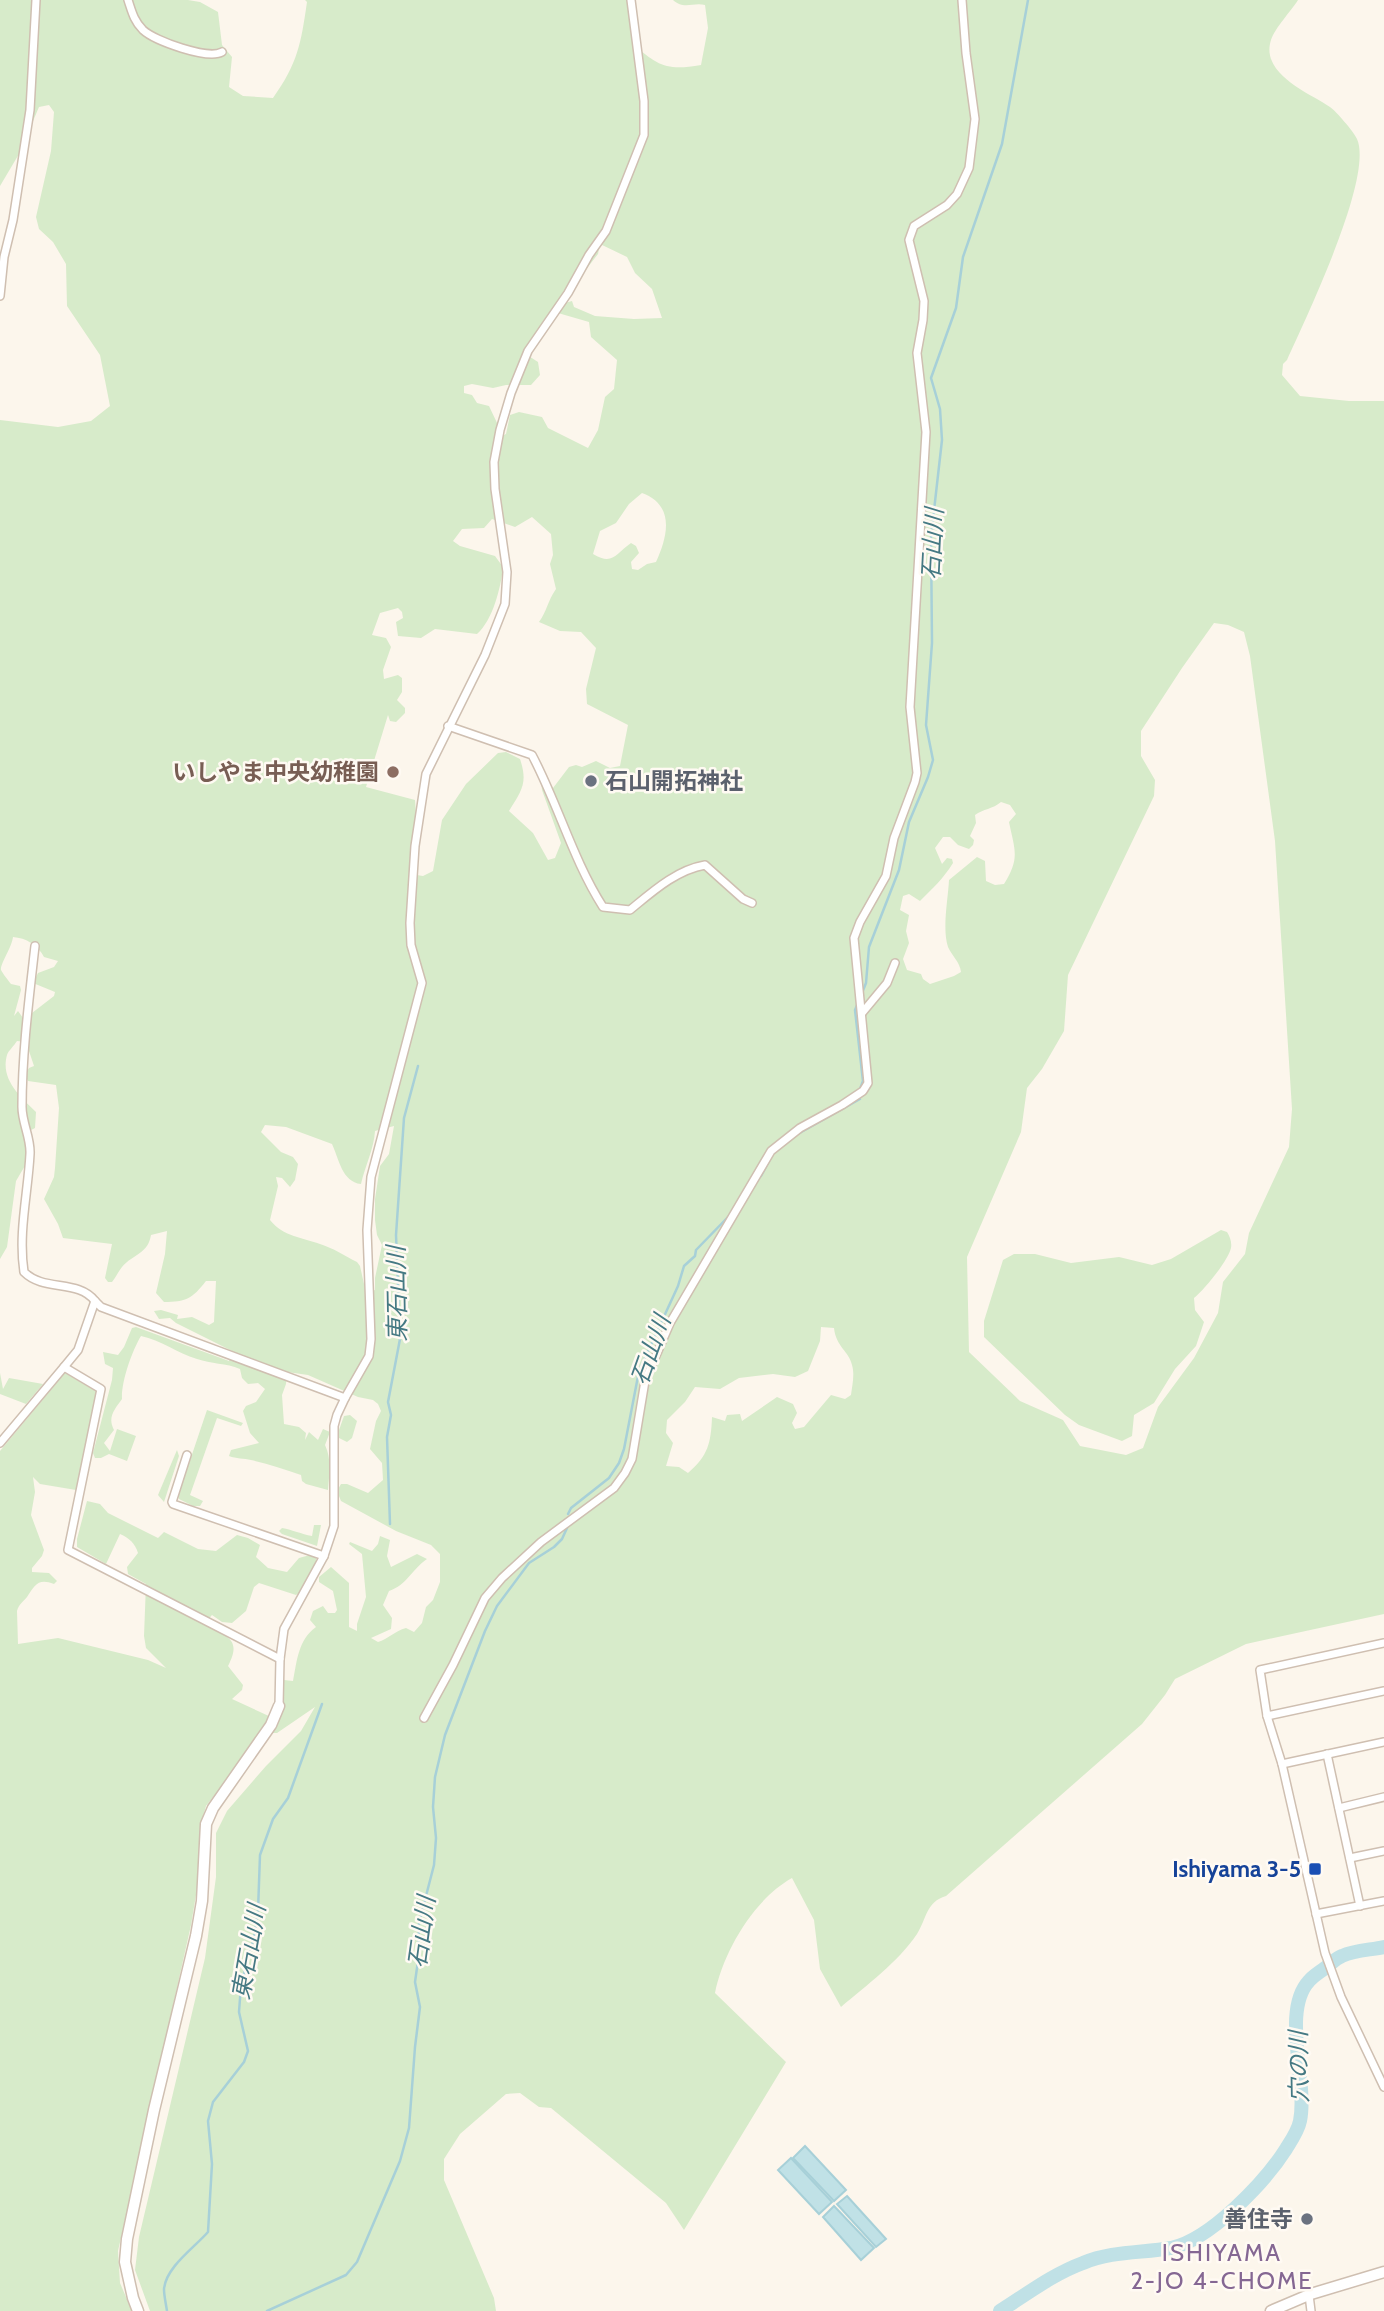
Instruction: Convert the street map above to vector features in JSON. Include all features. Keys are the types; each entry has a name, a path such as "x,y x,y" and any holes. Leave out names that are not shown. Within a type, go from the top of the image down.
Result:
{"street":[{"path":"0,296 4,257 13,220 30,110 36,0"},
{"path":"128,0 135,20 145,32 190,50 217,55 222,52"},
{"path":"138,2311 132,2298 125,2262 127,2239 154,2110 196,1936 202,1900 206,1824 213,1808 271,1726 279,1706 284,1629 324,1556 334,1526 334,1426 345,1398 369,1356 367,1230 371,1177 422,983 411,946 410,923 415,846 426,774 485,655 505,604 507,572 495,489 494,462 500,430 528,351 606,231 644,135 644,101 631,0"},
{"path":"424,1718 485,1598 502,1578 541,1542 614,1488 625,1474 632,1460 645,1381 670,1323 771,1151 800,1128 863,1091 868,1083 854,938 886,876 894,838 917,773 910,708 926,432 917,353 925,301 909,240 914,226 947,205 957,194 969,168 975,119 962,0"},
{"path":"448,726 532,755 550,789 587,882 603,908 630,909 660,885 705,864 743,899 752,903"},
{"path":"35,946 23,1089 23,1118 30,1144 24,1209 24,1272 42,1284 84,1290 101,1307 345,1398"},
{"path":"861,1009 887,982 895,962"},
{"path":"0,1443 78,1350 95,1301"},
{"path":"64,1367 101,1389 68,1550 280,1659"},
{"path":"187,1455 173,1504 324,1556"},
{"path":"1383,2082 1341,1997 1325,1953 1282,1764 1267,1716 1260,1670 1384,1643"},
{"path":"1267,1716 1384,1690"},
{"path":"1282,1764 1384,1742"},
{"path":"1327,1754 1360,1906"},
{"path":"1339,1808 1384,1797"},
{"path":"1350,1858 1384,1851"},
{"path":"1316,1914 1384,1901"},
{"path":"1271,2311 1309,2295 1384,2272"},
{"path":"1309,2295 1311,2311"}],"green space":[{"path":"0,0 200,2 218,12 222,45 232,57 229,87 243,96 273,98 288,74 297,52 305,16 305,0 630,0 634,19 633,44 657,62 680,67 701,65 708,28 705,5 685,5 673,0 1298,0 1271,40 1273,63 1288,81 1333,109 1357,139 1360,158 1347,215 1322,283 1283,364 1282,375 1300,396 1384,401 1384,1614 1246,1644 1175,1679 1142,1724 946,1896 934,1902 917,1934 901,1954 841,2007 820,1969 814,1920 792,1878 778,1887 742,1928 725,1961 715,1993 786,2062 684,2230 666,2203 551,2108 539,2107 520,2093 506,2094 460,2134 444,2159 444,2180 494,2298 496,2311 150,2311 135,2270 139,2237 205,1958 216,1877 216,1833 227,1811 301,1731 315,1707 277,1733 269,1731 281,1685 284,1680 293,1681 302,1645 316,1627 310,1620 313,1611 323,1606 328,1613 335,1613 337,1610 333,1591 319,1582 319,1577 331,1567 349,1583 349,1627 357,1631 366,1597 362,1554 349,1544 350,1542 372,1551 380,1536 390,1540 387,1556 391,1567 417,1554 427,1559 400,1585 389,1591 383,1605 392,1618 391,1629 371,1638 378,1642 406,1628 414,1632 422,1623 426,1607 433,1600 440,1582 440,1554 431,1545 396,1531 341,1501 337,1491 341,1484 368,1493 383,1480 382,1463 370,1449 381,1411 373,1400 358,1397 308,1375 287,1372 282,1395 284,1424 299,1427 306,1433 305,1440 309,1432 318,1440 323,1429 330,1432 325,1445 329,1462 328,1490 306,1484 301,1475 229,1456 231,1450 259,1443 250,1433 243,1411 246,1406 256,1402 265,1389 258,1383 248,1384 242,1378 240,1369 197,1359 141,1336 128,1367 122,1399 112,1417 114,1430 104,1443 110,1451 117,1429 136,1436 127,1461 109,1454 95,1458 93,1453 113,1368 105,1364 103,1352 118,1355 132,1328 136,1327 229,1361 232,1351 170,1318 159,1319 154,1311 161,1310 178,1315 177,1319 192,1317 209,1325 214,1322 216,1281 206,1281 192,1296 178,1301 164,1302 156,1293 167,1231 151,1235 147,1246 122,1267 112,1282 105,1278 112,1244 63,1238 44,1199 55,1168 59,1108 56,1085 28,1081 25,1075 29,1068 34,1066 26,1042 17,1041 7,1055 6,1072 13,1087 36,1112 35,1128 23,1134 28,1155 16,1181 7,1247 0,1259 0,420 58,427 91,421 110,406 100,355 67,306 66,264 53,242 39,229 36,217 51,151 54,112 49,105 39,107 19,154 0,186","holes":["600,244 627,257 635,273 652,289 662,318 595,316 574,307 572,301 565,303 558,313 589,322 591,337 617,360 614,389 605,397 598,430 588,448 548,428 542,417 519,412 510,415 506,434 496,439 498,425 489,406 477,403 472,395 464,393 464,386 472,384 493,388 531,385 540,375 538,362 524,353 528,344 598,254","642,493 653,498 660,505 666,522 664,542 656,562 638,570 632,569 631,562 639,553 631,543 610,559 593,554 600,531 616,523 629,504","532,517 551,534 553,555 550,564 556,589 539,622 560,631 581,632 596,648 586,689 587,704 628,725 620,766 610,768 596,761 582,767 569,767 553,788 541,781 561,843 555,858 548,860 533,833 509,811 522,786 520,759 506,752 498,753 466,784 442,820 433,871 423,876 410,874 415,800 366,787 388,715 390,721 396,722 405,713 405,708 397,700 402,692 402,678 398,675 384,679 383,670 391,647 386,638 372,635 380,613 398,608 403,618 396,622 398,636 421,638 435,629 477,634 492,612 503,567 495,556 460,546 453,541 462,529 484,528 492,519 515,527","1214,623 1228,625 1244,632 1250,656 1275,841 1292,1109 1289,1147 1249,1233 1245,1254 1223,1282 1218,1313 1194,1358 1158,1407 1143,1448 1126,1455 1080,1446 1063,1420 1020,1401 969,1352 967,1257 1021,1132 1027,1088 1042,1069 1064,1031 1068,975 1154,796 1155,780 1141,756 1141,731","1001,802 1010,805 1016,814 1009,822 1014,848 1012,867 1004,884 995,885 986,881 985,861 977,857 949,880 946,939 961,972 930,984 921,974 907,970 903,959 909,943 906,931 909,915 900,910 903,896 909,894 920,901 942,879 953,863 952,859 947,858 942,864 935,848 943,837 950,837 958,845 969,849 974,840 970,836 976,823 975,815","13,937 22,939 35,946 44,957 58,961 54,967 38,973 33,983 55,992 54,996 31,1016 23,1018 18,1011 14,1016 20,986 11,984 1,970","265,1125 286,1127 332,1144 345,1174 349,1179 361,1184 375,1131 394,1126 389,1154 380,1166 375,1199 377,1235 382,1245 375,1290 366,1293 357,1262 325,1246 287,1233 270,1220 278,1186 276,1177 282,1178 290,1187 295,1180 298,1164 293,1157 281,1152 261,1132","821,1327 834,1328 837,1340 852,1365 851,1395 845,1399 831,1395 804,1427 795,1429 792,1423 797,1413 793,1404 777,1397 742,1421 740,1414 727,1415 725,1421 712,1417 707,1448 695,1467 688,1473 679,1467 666,1466 673,1443 666,1433 667,1420 695,1387 720,1389 739,1378 773,1374 795,1377 808,1371 820,1341"]},
{"path":"1221,1230 1227,1232 1231,1248 1215,1275 1194,1298 1195,1310 1204,1322 1196,1346 1175,1369 1154,1403 1134,1415 1132,1436 1122,1441 1079,1425 1065,1415 984,1337 984,1321 1003,1260 1014,1254 1035,1254 1071,1263 1119,1257 1152,1265 1171,1259"},
{"path":"0,1373 3,1389 9,1378 43,1384 26,1404 0,1394"},
{"path":"65,1373 97,1392 76,1490 40,1484 33,1477 35,1492 31,1515 44,1550 32,1572 49,1573 57,1581 54,1584 38,1584 19,1607 18,1644 58,1638 148,1660 166,1668 146,1648 146,1584 128,1574 127,1567 138,1553 133,1544 120,1534 106,1564 77,1547 87,1501 100,1504 108,1513 158,1538 164,1532 198,1549 216,1551 237,1535 248,1538 260,1545 256,1557 268,1568 287,1572 299,1558 310,1555 316,1558 302,1591 296,1595 259,1583 254,1587 246,1611 232,1623 222,1622 212,1615 204,1624 225,1635 233,1643 234,1649 228,1666 243,1685 242,1690 232,1699 271,1717 268,1727 206,1806 201,1824 198,1883 191,1925 118,2251 120,2283 132,2311 0,2311 0,1451"},
{"path":"207,1410 243,1423 241,1426 217,1418 190,1495 203,1501 200,1506 193,1506 178,1496"},
{"path":"350,1415 357,1421 352,1438 347,1442 339,1438 339,1430 344,1416"},
{"path":"177,1450 179,1456 164,1502 158,1495"},
{"path":"314,1525 321,1525 317,1546 279,1531 282,1528 312,1536"}],"water":[{"path":"805,2146 846,2190 834,2201 793,2158"},
{"path":"791,2158 832,2202 819,2214 778,2170"},
{"path":"847,2196 886,2239 876,2247 837,2204"},
{"path":"834,2206 874,2248 861,2260 823,2217"}],"waterway":[{"name":"石山川","path":"862,993 866,983 869,947 899,870 909,822 933,760 926,725 932,643 931,537 942,440 940,409 931,378 956,308 963,257 1002,144 1028,0"},
{"name":"石山川","path":"858,1003 855,1010 863,1081 860,1089"},
{"name":"東石山川","path":"390,1524 387,1437 391,1415 388,1402 400,1339 396,1235 404,1118 418,1066"},
{"name":"石山川","path":"796,1135 860,1099"},
{"name":"石山川","path":"761,1176 769,1161"},
{"name":"石山川","path":"568,1514 571,1508 609,1478 619,1463 639,1371 678,1286 684,1266 730,1215"},
{"name":"石山川","path":"267,2311 346,2275 357,2262 400,2161 409,2128 420,2007 415,1982 419,1923 434,1865 435,1777 445,1735 497,1606 529,1563 554,1547 567,1528"},
{"name":"東石山川","path":"167,2311 164,2289 170,2273 208,2232 212,2164 208,2121 213,2102 244,2062 248,2051 239,2012 241,1985 258,1911 260,1855 273,1819 288,1798 322,1704"},
{"name":"穴の川","path":"1000,2311 1051,2279 1083,2263 1104,2256 1171,2248 1186,2243 1219,2222 1251,2193 1277,2162 1299,2125 1302,2105 1296,2028 1301,1994 1311,1979 1340,1957 1352,1952 1384,1947"}],"place":[{"name":"いしやま中央幼稚園","path":"393,772"},
{"name":"石山開拓神社","path":"591,781"},
{"name":"Ishiyama 3-5","path":"1315,1869"},
{"name":"善住寺","path":"1307,2219"}],"district":[{"name":"ISHIYAMA 2-JO 4-CHOME","path":"1222,2267"}]}
